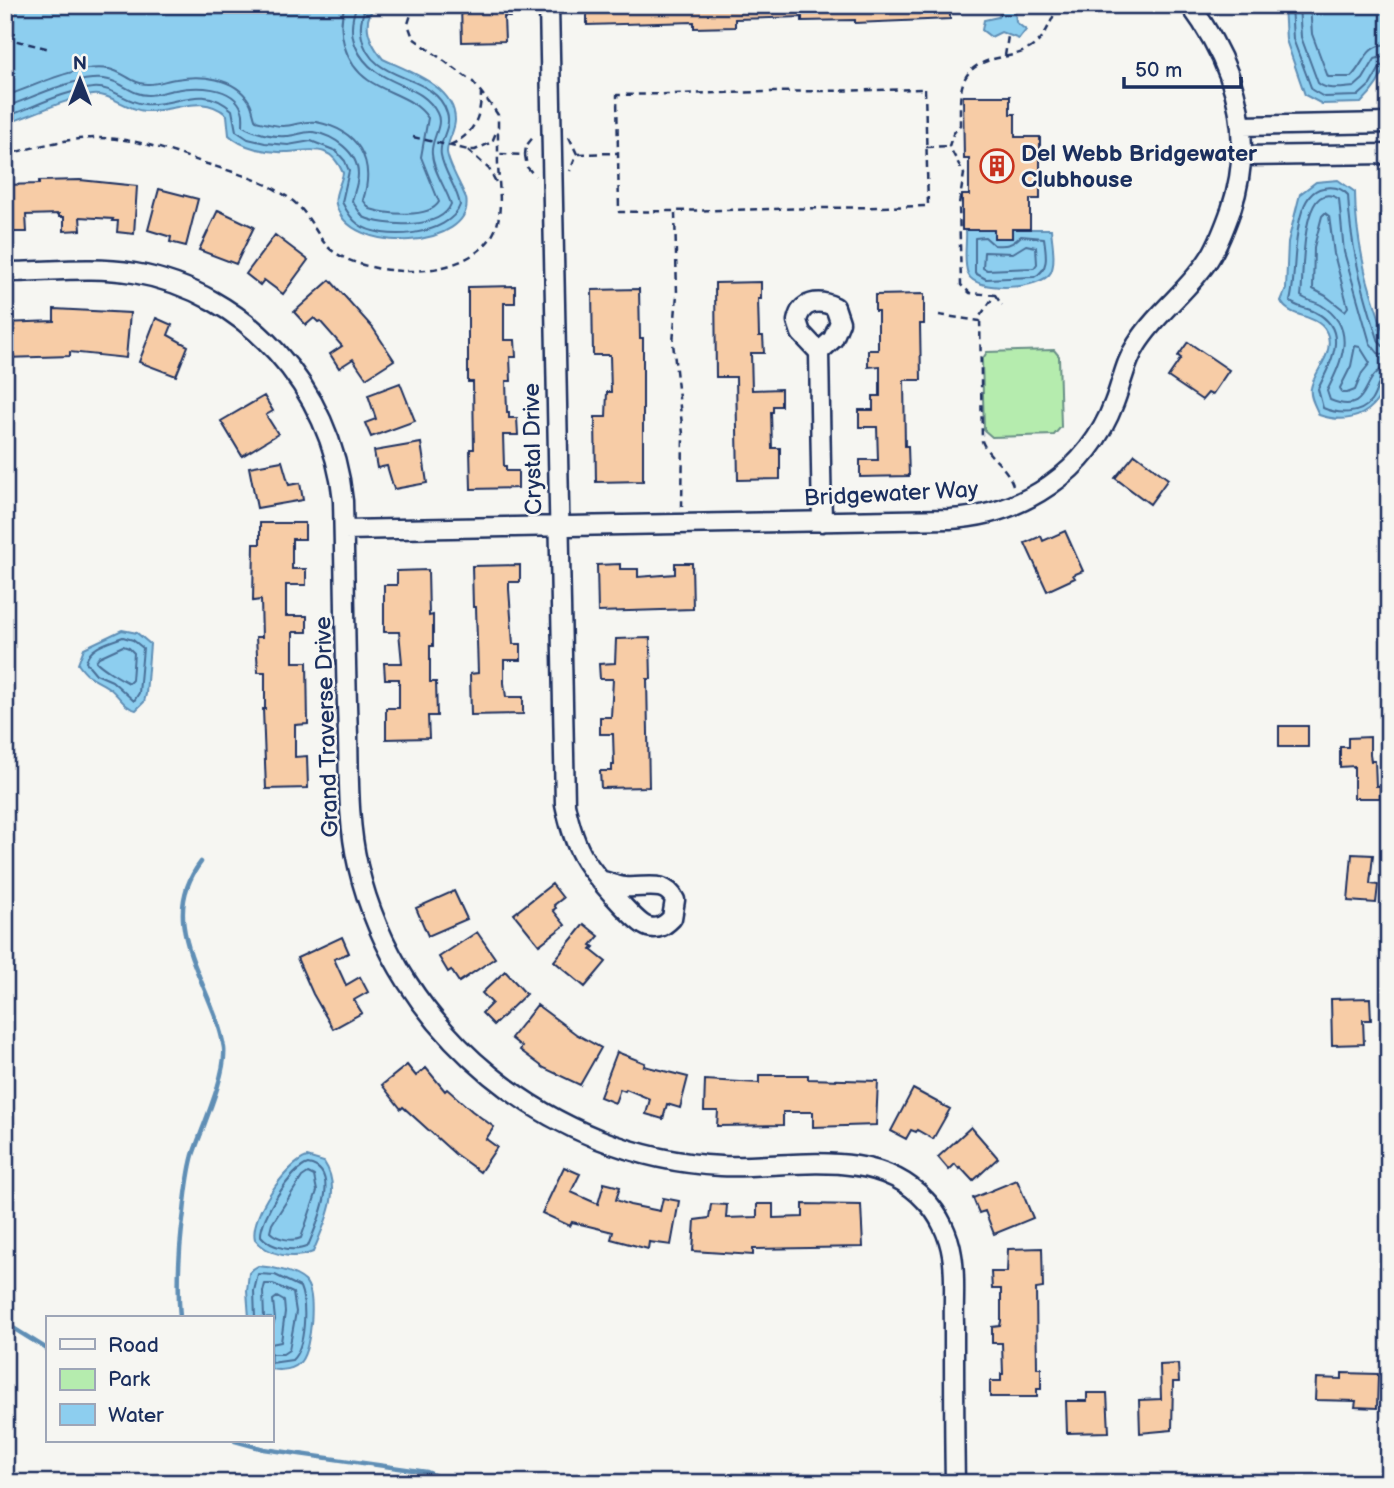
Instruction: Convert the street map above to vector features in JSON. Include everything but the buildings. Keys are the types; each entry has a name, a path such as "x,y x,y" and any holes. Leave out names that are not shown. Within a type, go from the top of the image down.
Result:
{"street":[{"name":"Crystal Drive","path":"549,5 565,804 572,832 585,860 603,881"},
{"name":"Bridgewater Way","path":"344,530 969,518 1020,504 1047,489 1073,466 1093,442 1115,402 1123,373 1136,344 1186,290 1216,246 1233,204 1242,156 1242,126 1235,92 1224,60 1210,33 1190,5"},
{"path":"1242,126 1389,123"},
{"path":"1242,156 1389,154"},
{"name":"Grand Traverse Drive","path":"5,272 114,271 187,288 237,316 257,332 289,366 317,410 329,436 338,466 343,500 347,728 353,835 358,864 374,916 411,987 453,1041 486,1073 551,1117 594,1137 660,1158 713,1165 863,1166 899,1178 925,1200 940,1221 953,1257 955,1483"},
{"path":"819,352 822,522"}],"path":[{"path":"5,155 57,141 86,138 118,139 154,146 250,178 277,190 302,209 324,242 338,254 372,266 413,271 451,265 483,247 497,226 500,207 498,122 495,109 481,90 413,38 408,24 414,5"},
{"path":"995,295 970,293 961,285 959,204 964,174 949,146 960,125 963,79 982,64 1018,54 1037,43 1059,5"},
{"path":"1005,56 1009,36"},
{"path":"5,38 50,49"},
{"path":"925,89 928,206 619,212 617,153 617,95 925,89"},
{"path":"450,145 464,137 477,122 481,90"},
{"path":"413,137 475,150 492,142 496,136 498,122"},
{"path":"498,154 525,155 526,146 531,139 541,131 551,130"},
{"path":"926,147 949,146"},
{"path":"468,150 489,169 498,188"},
{"path":"578,154 617,153"},
{"path":"675,212 677,294 673,343 683,434 683,524"},
{"path":"995,295 1002,305"},
{"path":"995,295 984,308 980,321 982,441 987,451 1006,469 1020,504"},
{"path":"939,315 980,321"}],"green space":[{"path":"1054,350 1059,356 1061,427 1054,435 992,437 984,430 982,360 987,352"}],"water":[{"path":"7,5 376,5 368,25 378,53 383,59 439,89 453,108 455,124 447,152 466,198 464,215 452,228 432,236 409,240 385,239 363,233 345,221 336,204 343,173 332,156 319,150 279,152 248,146 229,135 227,115 207,105 144,111 106,96 93,95 5,124"},
{"path":"1006,5 1012,6 1016,22 1026,30 1019,39 1001,32 991,37 982,30 984,20 998,17"},
{"path":"1284,5 1389,5 1389,47 1384,69 1372,91 1361,103 1322,104 1305,95 1286,40"},
{"path":"1338,180 1355,192 1361,251 1367,281 1388,348 1389,365 1381,394 1373,405 1350,418 1336,419 1319,415 1311,391 1326,357 1328,336 1319,323 1291,311 1281,301 1286,289 1288,242 1300,194 1316,182"},
{"path":"1012,229 1051,229 1051,272 1035,283 1023,286 995,286 973,280 968,274 966,264 966,230 994,230 994,238 1011,238"},
{"path":"122,630 137,633 150,644 146,694 144,702 136,710 128,707 78,664 84,648"},
{"path":"307,1157 324,1162 329,1173 332,1196 326,1219 313,1252 298,1256 274,1253 255,1239 258,1218 280,1180 299,1161"},
{"path":"258,1266 295,1275 305,1281 309,1288 312,1309 308,1345 301,1361 292,1368 273,1369 273,1316 249,1316 247,1291 249,1273"}],"waterway":[{"path":"180,1316 180,1252 188,1176 218,1086 224,1059 218,1024 191,955 185,931 183,908 188,885 201,862"},
{"path":"5,1323 46,1348"},
{"path":"239,1442 264,1449 427,1472 443,1479"}],"place":[{"name":"Del Webb Bridgewater Clubhouse","path":"997,166"}]}
